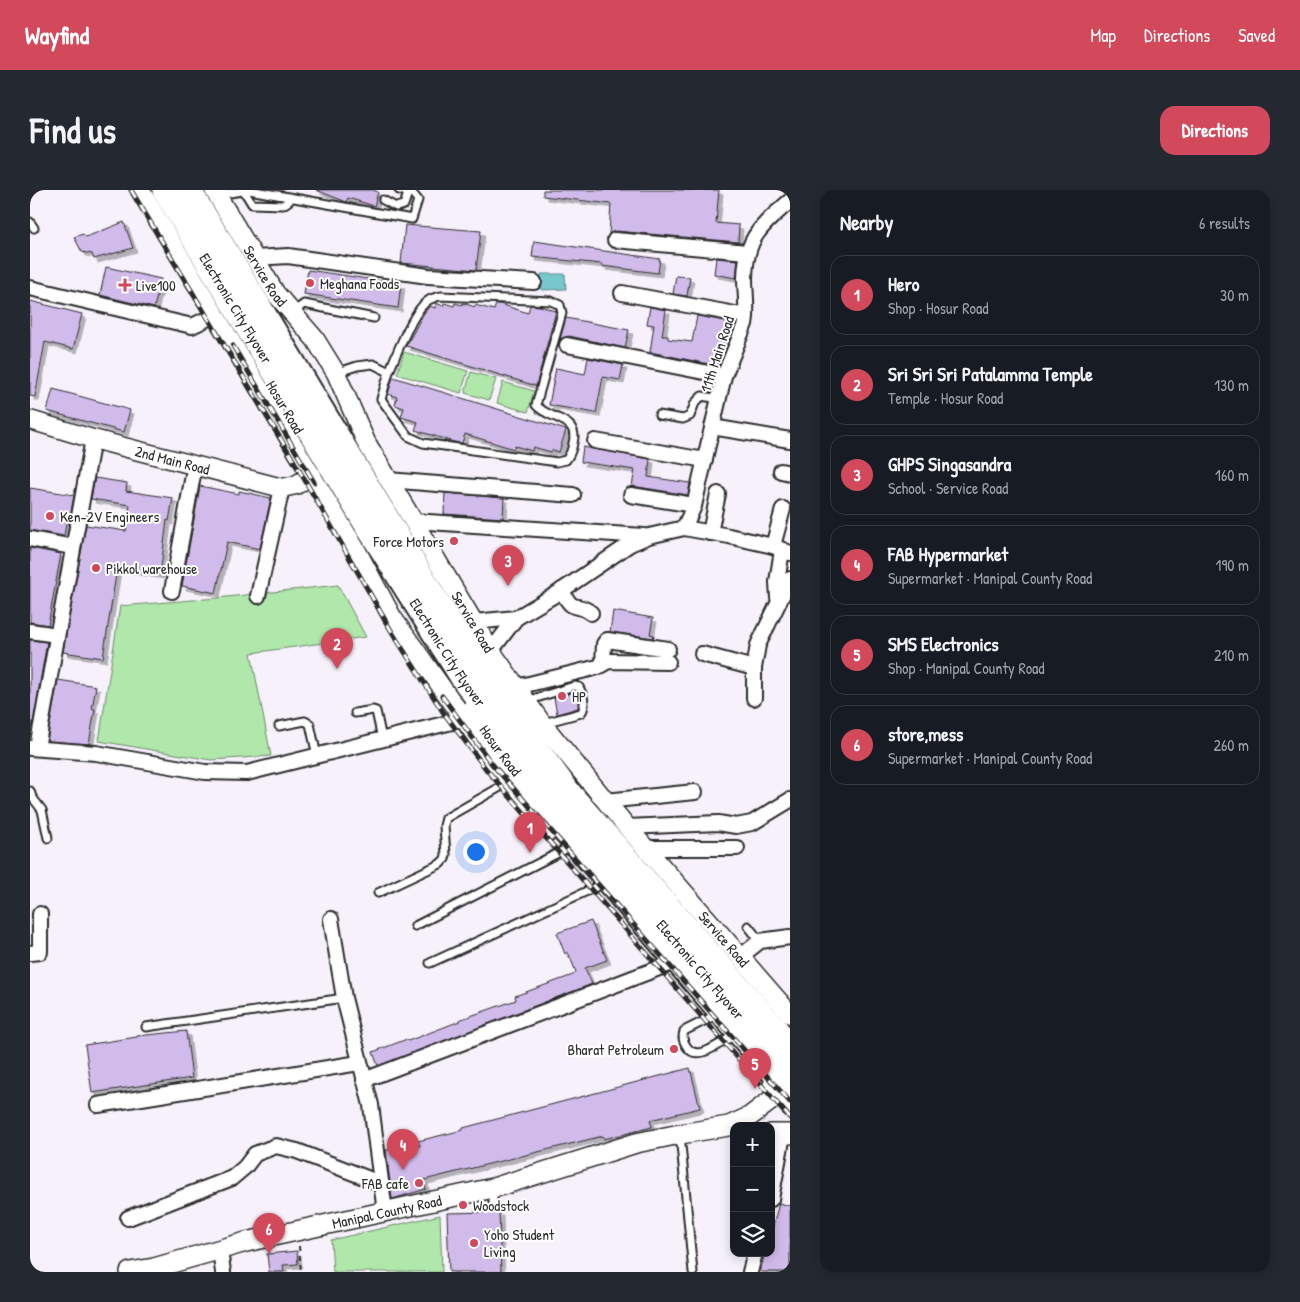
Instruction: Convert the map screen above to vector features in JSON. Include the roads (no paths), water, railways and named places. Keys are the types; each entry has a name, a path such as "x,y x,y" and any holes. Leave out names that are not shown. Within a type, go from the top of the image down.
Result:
{"highway":[{"name":"Hosur Road","path":"155,190 416,624 501,751 560,827 787,1091"},
{"name":"Electronic City Flyover","path":"165,190 368,526 464,678 540,782 787,1091"},
{"name":"Electronic City Flyover","path":"182,190 422,590 497,707 566,799 790,1054"},
{"name":"Hosur Road","path":"190,190 454,628 508,708 572,795 656,877 790,1044"}],"main road":[{"name":"Manipal County Road","path":"740,1122 787,1091"},
{"name":"Manipal County Road","path":"130,1272 154,1270 246,1242 493,1188 636,1144 680,1134 730,1127"}],"street":[{"path":"140,190 312,475 358,553 392,617 509,782 730,1038 787,1091"},
{"name":"Service Road","path":"216,192 276,294 315,339 336,373 366,442 491,651 543,724 644,848 656,877 740,957 790,1014"},
{"name":"11th Main Road","path":"684,528 694,505 724,376 745,324 747,252 758,231 790,202"},
{"path":"615,240 747,252"},
{"path":"255,258 288,256 428,276 534,282"},
{"path":"30,288 192,326 215,315"},
{"path":"622,293 746,316"},
{"path":"567,345 724,376"},
{"name":"2nd Main Road","path":"30,420 93,439 282,488"},
{"path":"712,427 790,440"},
{"path":"93,439 57,635 33,748 96,754 205,772 247,773 464,719"},
{"path":"595,442 705,460"},
{"path":"172,591 195,464"},
{"path":"258,596 282,488 296,485 312,475"},
{"path":"388,480 573,495"},
{"path":"710,533 718,494"},
{"path":"631,495 694,505"},
{"path":"779,602 777,582 782,549 784,509"},
{"path":"413,521 649,536"},
{"path":"491,651 516,618 562,590 630,544 649,536 684,528 782,549"},
{"path":"30,539 73,546"},
{"path":"754,698 754,668 758,645 790,579"},
{"path":"562,590 567,602 572,606 588,610 591,613"},
{"path":"474,622 516,618"},
{"path":"30,631 57,635"},
{"path":"522,694 598,667 608,661 668,656 607,640 604,644 603,663"},
{"path":"702,654 754,668"},
{"path":"605,801 695,792"},
{"path":"644,848 734,838 752,823 790,800"},
{"path":"627,828 718,824 734,838"},
{"path":"30,953 40,952 40,914"},
{"path":"331,919 344,998 370,1105 385,1212"},
{"path":"740,957 760,941 790,937"},
{"path":"364,1080 667,965"},
{"path":"98,1105 359,1063"},
{"path":"775,1172 781,1134"},
{"path":"128,1218 232,1178 255,1154 276,1146 297,1151 382,1184"},
{"path":"220,1250 223,1272"},
{"path":"750,1272 754,1257"}],"lane":[{"path":"216,192 247,190 412,219 418,200 413,194 399,190"},
{"path":"247,190 252,204 284,204 289,201"},
{"path":"383,200 396,207 404,205 408,193"},
{"path":"441,296 551,301 560,305 562,313 536,405 542,412 566,422 573,429 575,437 571,454 566,460 557,462 423,443 408,436 381,399 389,372 421,307 429,300 441,296"},
{"path":"292,312 304,304 374,318"},
{"path":"336,373 357,366 373,364 389,372"},
{"path":"659,415 683,419 690,416 695,403 702,396 719,399"},
{"path":"522,694 574,686 579,687 584,711 543,724"},
{"path":"355,714 376,711 382,740"},
{"path":"279,726 308,722 317,756"},
{"path":"378,893 440,864 446,855 444,826 446,818 509,782"},
{"path":"30,792 32,798 42,810 48,838"},
{"path":"415,926 566,848"},
{"path":"430,964 598,886"},
{"path":"748,926 760,941"},
{"path":"146,1027 344,998"},
{"path":"712,1017 684,1031 682,1038 688,1049 696,1053 703,1053 730,1038"},
{"path":"680,1134 693,1272"},
{"path":"493,1188 493,1207"}],"water":[{"path":"541,274 565,274 566,289 542,290"}],"railway":[{"path":"131,190 291,456 392,632 443,712 486,769 790,1118"},
{"path":"233,346 314,482"},
{"path":"442,696 492,764 790,1102"}],"place":[{"name":"Meghana Foods","path":"310,283"},
{"name":"Live100","path":"125,285"},
{"name":"Ken-2V Engineers","path":"50,516"},
{"name":"Force Motors","path":"454,541"},
{"name":"Pikkol warehouse","path":"96,568"},
{"name":"GHPS Singasandra","path":"508,586"},
{"name":"Sri Sri Sri Patalamma Temple","path":"337,669"},
{"name":"HP","path":"562,696"},
{"name":"Hero","path":"530,853"},
{"name":"Bharat Petroleum","path":"674,1049"},
{"name":"SMS Electronics","path":"755,1089"},
{"name":"FAB Hypermarket","path":"403,1170"},
{"name":"FAB cafe","path":"419,1183"},
{"name":"Woodstock","path":"463,1205"},
{"name":"Yoho Student Living","path":"474,1243"},
{"name":"store,mess","path":"269,1254"}]}
